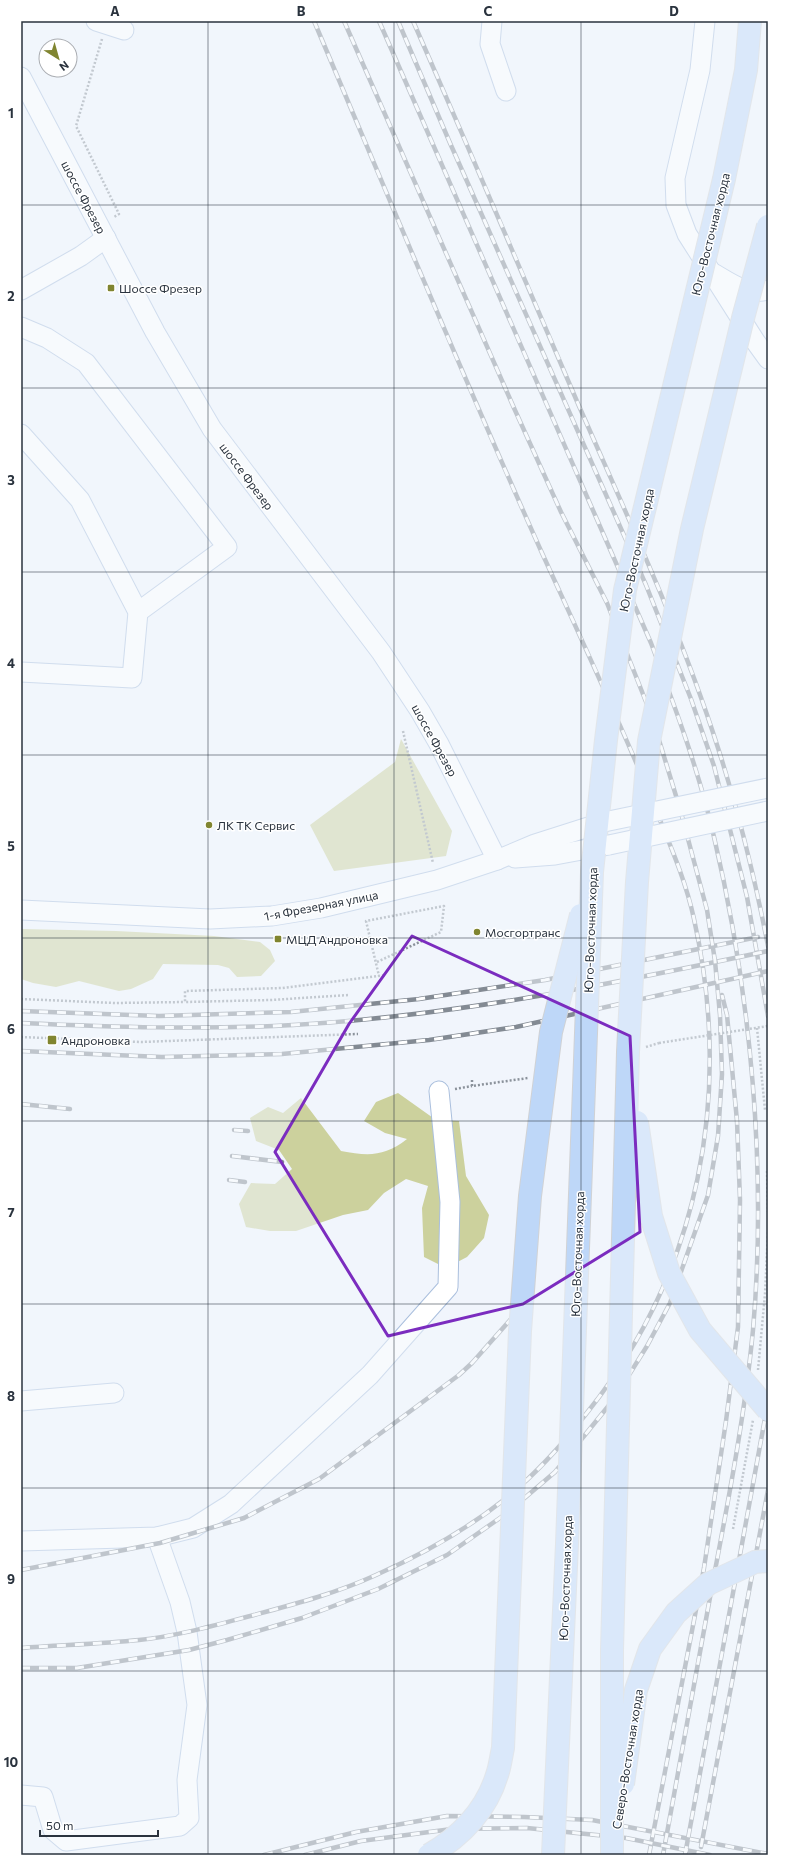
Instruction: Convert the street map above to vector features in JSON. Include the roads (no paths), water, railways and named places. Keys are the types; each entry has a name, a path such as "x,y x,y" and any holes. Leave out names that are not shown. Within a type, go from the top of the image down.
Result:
{"main road":[{"name":"Юго-Восточная хорда","path":"553,1855 567,1544 592,872 606,740 625,590 724,179 746,70 750,21"},
{"path":"612,1855 612,1650 628,1052 637,882 649,741 692,529 743,318 768,226"},
{"path":"429,1855 448,1844 468,1826 485,1802 498,1775 503,1748 520,1331 530,1196 551,1032 592,872"},
{"path":"628,1052 642,1161 651,1216 669,1273 700,1330 768,1410"},
{"name":"Северо-Восточная хорда","path":"612,1855 636,1690 650,1649 676,1613 708,1584 755,1562 768,1561"}],"street":[{"path":"492,21 490,44 506,91"},
{"path":"705,21 700,70 675,178 676,205 687,234 768,359"},
{"path":"101,23 124,30"},
{"name":"шоссе Фрезер","path":"21,77 156,332 212,429 380,652 416,705 446,757 498,860"},
{"path":"22,288 81,256 106,238"},
{"path":"711,271 736,287 750,291 761,292 768,290"},
{"path":"21,327 47,338 86,363 226,547 138,612"},
{"path":"21,434 80,500 138,612 132,678 21,672"},
{"name":"1-я Фрезерная улица","path":"21,910 210,920 272,916 321,908 437,880 498,860 535,844 604,822 768,788"},
{"name":"1-я Фрезерная улица","path":"498,860 554,855 609,845 768,811"},
{"path":"21,1541 157,1537 193,1528 231,1504 370,1375 448,1287 450,1202 439,1091"},
{"path":"21,1401 114,1393"},
{"path":"21,1795 43,1797 53,1830 66,1841 180,1826 189,1818 187,1780 197,1706 187,1632 180,1602 157,1537"}],"railway":[{"path":"21,1648 110,1643 168,1636 285,1607 331,1593 376,1575 410,1559 475,1521 505,1499 548,1459 586,1414 625,1359 656,1302 681,1241 697,1179 707,1116 710,1051 705,985 694,919 686,888 638,767 484,421 314,21"},
{"path":"21,1668 77,1668 189,1650 227,1640 302,1618 378,1589 447,1555 507,1513 555,1472 614,1399 647,1346 670,1303 708,1195 718,1136 722,1074 720,1015 715,961 707,910 680,809 652,717 607,603 561,512 514,408 344,21"},
{"path":"379,21 651,643 686,739 708,812 727,897 738,958 753,1082 757,1145 757,1269 753,1330 746,1393 736,1456 663,1855"},
{"path":"398,21 450,143 646,585 691,699 714,766 747,897 768,1016"},
{"path":"413,21 635,533 688,661 733,797 758,896 768,946"},
{"path":"21,1011 159,1016 291,1012 419,999 545,980 758,937"},
{"path":"21,1023 191,1028 259,1027 353,1021 532,997 591,987 768,951"},
{"path":"21,1051 162,1057 282,1054 429,1040 516,1027 768,971"},
{"path":"649,1855 704,1568 726,1421 738,1327 740,1200 737,1121 727,1015 722,995"},
{"path":"21,1104 70,1109"},
{"path":"234,1130 248,1131"},
{"path":"232,1156 282,1162"},
{"path":"229,1180 245,1182"},
{"path":"21,1570 160,1543 244,1518 319,1479 459,1375 472,1363 511,1319"},
{"path":"685,1855 768,1402"},
{"path":"701,1847 768,1490"},
{"path":"264,1855 356,1832 447,1816 592,1820 768,1854"},
{"path":"305,1855 361,1841 452,1829 527,1828 626,1838 710,1855"}],"place":[{"name":"Шоссе Фрезер","path":"111,288"},
{"name":"ЛК ТК Сервис","path":"209,825"},
{"name":"Мосгортранс","path":"477,932"},
{"name":"МЦД Андроновка","path":"278,939"},
{"name":"Андроновка","path":"52,1040"}]}
